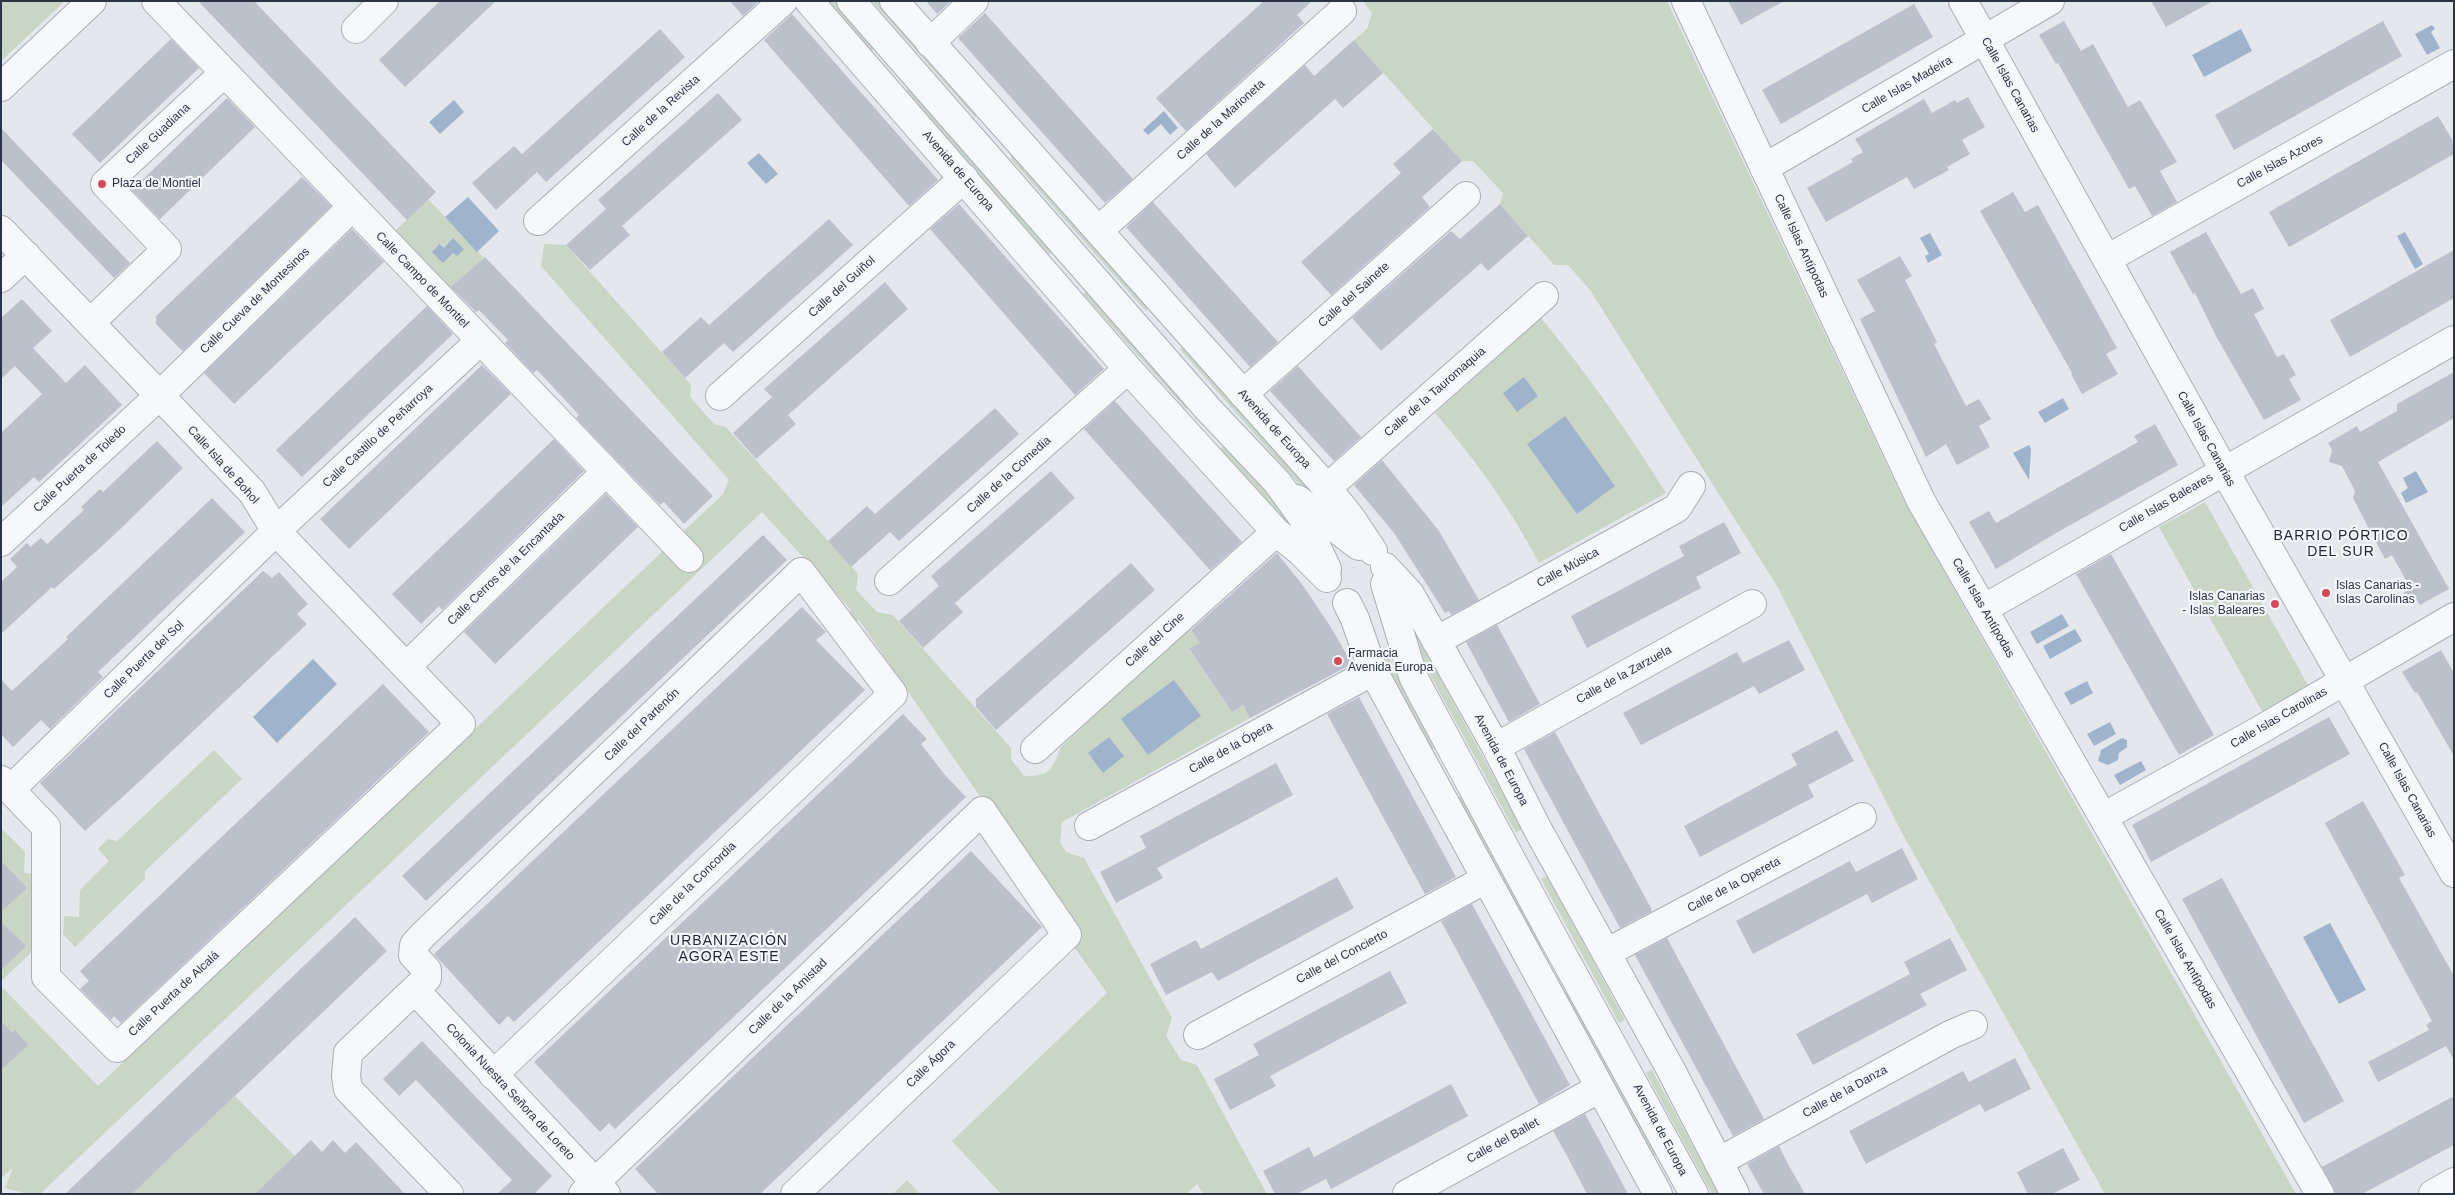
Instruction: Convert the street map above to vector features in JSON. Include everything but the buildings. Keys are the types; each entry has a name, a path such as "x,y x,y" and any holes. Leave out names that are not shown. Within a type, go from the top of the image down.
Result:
{"street":[{"path":"1,87 92,1"},
{"name":"Calle Campo de Montiel","path":"156,1 689,558"},
{"path":"356,29 384,1"},
{"name":"Calle de la Revista","path":"538,221 784,1"},
{"name":"Avenida de Europa","path":"809,1 1128,369 1276,532 1327,574"},
{"name":"Avenida de Europa","path":"851,1 1208,409 1277,482 1304,518 1327,574"},
{"name":"Avenida de Europa","path":"894,1 1100,230 1352,518 1376,562 1413,676"},
{"path":"930,43 974,1"},
{"name":"Calle Islas Antípodas","path":"1686,1 1921,501 2320,1194"},
{"name":"Calle Islas Canarias","path":"1963,1 2224,470 2454,874"},
{"name":"Calle Islas Madeira","path":"1764,168 2050,1"},
{"name":"Calle de la Marioneta","path":"1100,230 1342,11"},
{"path":"889,45 892,96"},
{"name":"Calle Islas Azores","path":"2107,259 2454,64"},
{"name":"Calle Guadiana","path":"90,323 167,249 105,184 224,73"},
{"path":"972,141 1017,138"},
{"name":"Calle del Guiñol","path":"720,396 964,178"},
{"name":"Calle del Sainete","path":"1242,394 1466,196"},
{"name":"Calle Cueva de Montesinos","path":"159,396 352,207"},
{"name":"Calle Isla de Bohol","path":"1,230 252,492 276,530 461,724"},
{"path":"1,278 26,255"},
{"path":"1043,269 1092,276"},
{"name":"Calle de la Tauromaquia","path":"1327,488 1544,296"},
{"path":"1161,355 1169,310"},
{"name":"Calle Islas Baleares","path":"1983,609 2454,340"},
{"name":"Calle Castillo de Peñarroya","path":"276,530 480,341"},
{"name":"Calle de la Comedia","path":"889,581 1128,369"},
{"name":"Calle Puerta de Toledo","path":"1,542 159,396"},
{"path":"1205,452 1208,409"},
{"name":"Calle Cerros de la Encantada","path":"406,667 606,472"},
{"name":"Avenida de Europa","path":"1277,482 1376,562 1410,594 1496,747 1537,828 1671,1070 1735,1194"},
{"name":"Calle Música","path":"1436,641 1677,508 1691,486"},
{"name":"Calle Puerta del Sol","path":"6,785 276,530"},
{"name":"Calle del Cine","path":"1035,749 1276,532"},
{"path":"1346,548 1376,562 1375,598 1370,602 1350,604 1334,594 1327,574 1330,562 1339,552 1346,548"},
{"name":"Calle del Partenón","path":"415,990 426,978 427,970 413,955 414,946 422,936 801,572 892,694"},
{"name":"Avenida de Europa","path":"1350,604 1373,671 1653,1183 1694,1193"},
{"name":"Avenida de Europa","path":"1350,604 1385,637 1413,676 1554,941 1612,1042 1694,1193"},
{"name":"Calle de la Zarzuela","path":"1496,747 1752,604"},
{"name":"Calle Islas Carolinas","path":"2103,816 2260,730 2454,617"},
{"name":"Calle de la Ópera","path":"1089,826 1373,671"},
{"name":"Calle de la Concordia","path":"493,1075 892,694"},
{"name":"Calle Puerta de Alcalá","path":"6,785 46,827 46,977 116,1048 461,724"},
{"path":"1426,767 1468,781"},
{"name":"Calle Ágora","path":"795,1194 1067,935 982,811"},
{"name":"Calle de la Amistad","path":"595,1190 982,811"},
{"name":"Calle de la Opereta","path":"1606,953 1862,816"},
{"path":"1518,873 1537,828"},
{"name":"Calle del Concierto","path":"1198,1035 1486,879"},
{"path":"1544,986 1554,941"},
{"path":"415,990 348,1053 346,1076 348,1090 448,1194"},
{"name":"Colonia Nuestra Señora de Loreto","path":"415,990 595,1190"},
{"name":"Calle de la Danza","path":"1718,1162 1950,1035 1973,1025"},
{"path":"1612,1042 1671,1070"},
{"name":"Calle del Ballet","path":"1407,1194 1600,1088"},
{"path":"2433,1194 2454,1182"}],"green space":[{"path":"1,1 65,1 1,61"},
{"path":"825,1 835,1 876,47 870,52"},
{"path":"872,1 882,1 980,113 975,117"},
{"path":"1363,1 1667,1 1902,497 2296,1194 2105,1194 1902,833 1777,586 1590,290 1568,265 1554,265 1500,204 1503,193 1473,161 1462,161 1354,40 1367,29 1372,13"},
{"path":"910,87 1054,250 1049,255 904,92"},
{"path":"1015,153 1152,306 1146,311 1010,158"},
{"path":"428,199 484,258 445,293 390,236"},
{"path":"544,244 566,245 691,385 690,397 714,424 726,427 858,574 856,590 877,612 893,615 1011,748 1011,759 1024,776 1040,775 1049,770 1055,762 1061,747 1189,627 1200,643 1189,650 1232,712 1243,705 1250,718 1062,822 1060,842 1066,852 1084,858 1172,1018 1166,1036 1181,1060 1197,1065 1267,1194 1203,1194 1197,1184 1186,1194 1001,1194 952,1141 1107,993 1072,944 1078,931 989,799 979,795 859,620 851,625 845,617 851,610 762,512 40,1194 28,1194 5,1188 13,1168 1,1178 1,986 98,1086 723,494 729,480 541,266"},
{"path":"1089,289 1191,404 1186,409 1083,294"},
{"path":"1541,318 1606,403 1666,493 1539,563 1517,523 1491,485 1435,413"},
{"path":"1186,345 1324,502 1319,507 1180,349"},
{"path":"1226,443 1297,525 1292,530 1220,449"},
{"path":"2205,502 2309,687 2263,713 2159,527"},
{"path":"1415,632 1522,829 1516,833 1409,636"},
{"path":"1387,654 1437,747 1431,750 1380,657"},
{"path":"214,750 242,779 145,871 145,879 75,947 63,934 64,916 79,917 80,890 109,861 98,849 108,839 117,841"},
{"path":"1464,795 1545,944 1538,948 1457,798"},
{"path":"1,828 25,852 24,873 36,874 32,952 1,981"},
{"path":"1547,876 1625,1020 1619,1023 1541,879"},
{"path":"1570,990 1658,1154 1652,1158 1563,993"},
{"path":"1652,1070 1719,1194 1712,1194 1646,1073"},
{"path":"235,1096 295,1156 255,1194 132,1194"},
{"path":"907,1180 920,1194 893,1194"}],"water":[{"path":"2432,25 2435,29 2431,32 2440,48 2427,55 2415,34"},
{"path":"2241,29 2252,51 2204,77 2192,55"},
{"path":"454,100 464,112 440,134 429,122"},
{"path":"1164,111 1178,128 1170,135 1161,124 1148,135 1143,130"},
{"path":"759,153 778,174 766,184 747,163"},
{"path":"468,197 499,231 477,252 445,217"},
{"path":"2405,232 2423,264 2415,269 2397,236"},
{"path":"1930,233 1942,255 1928,263 1925,256 1929,254 1920,238"},
{"path":"453,238 464,249 457,256 453,253 443,263 432,252 439,244 444,248"},
{"path":"1524,377 1538,396 1517,412 1503,393"},
{"path":"2063,398 2069,409 2045,423 2038,412"},
{"path":"1565,416 1615,486 1577,514 1527,444"},
{"path":"2029,445 2031,449 2029,480 2013,453"},
{"path":"2416,471 2428,492 2406,503 2401,493 2408,488 2403,478"},
{"path":"2062,614 2069,626 2037,644 2030,632"},
{"path":"2075,629 2082,641 2050,659 2043,646"},
{"path":"313,659 337,684 277,743 253,717"},
{"path":"1174,680 1201,716 1148,755 1121,719"},
{"path":"2087,681 2093,693 2071,705 2064,693"},
{"path":"2110,722 2116,734 2094,746 2087,734"},
{"path":"1109,737 1124,756 1103,773 1088,753"},
{"path":"2122,738 2127,740 2127,747 2119,753 2118,760 2108,765 2098,761 2101,750"},
{"path":"2141,761 2146,770 2120,785 2114,775"},
{"path":"2330,923 2366,990 2339,1004 2303,937"}],"place":[{"name":"Plaza de Montiel","path":"102,184"},
{"name":"Islas Canarias - Islas Carolinas","path":"2326,593"},
{"name":"Islas Canarias - Islas Baleares","path":"2275,604"},
{"name":"Farmacia Avenida Europa","path":"1338,661"}],"district":[{"name":"BARRIO PÓRTICO DEL SUR","path":"2341,544"},
{"name":"URBANIZACIÓN AGORA ESTE","path":"729,950"}]}
